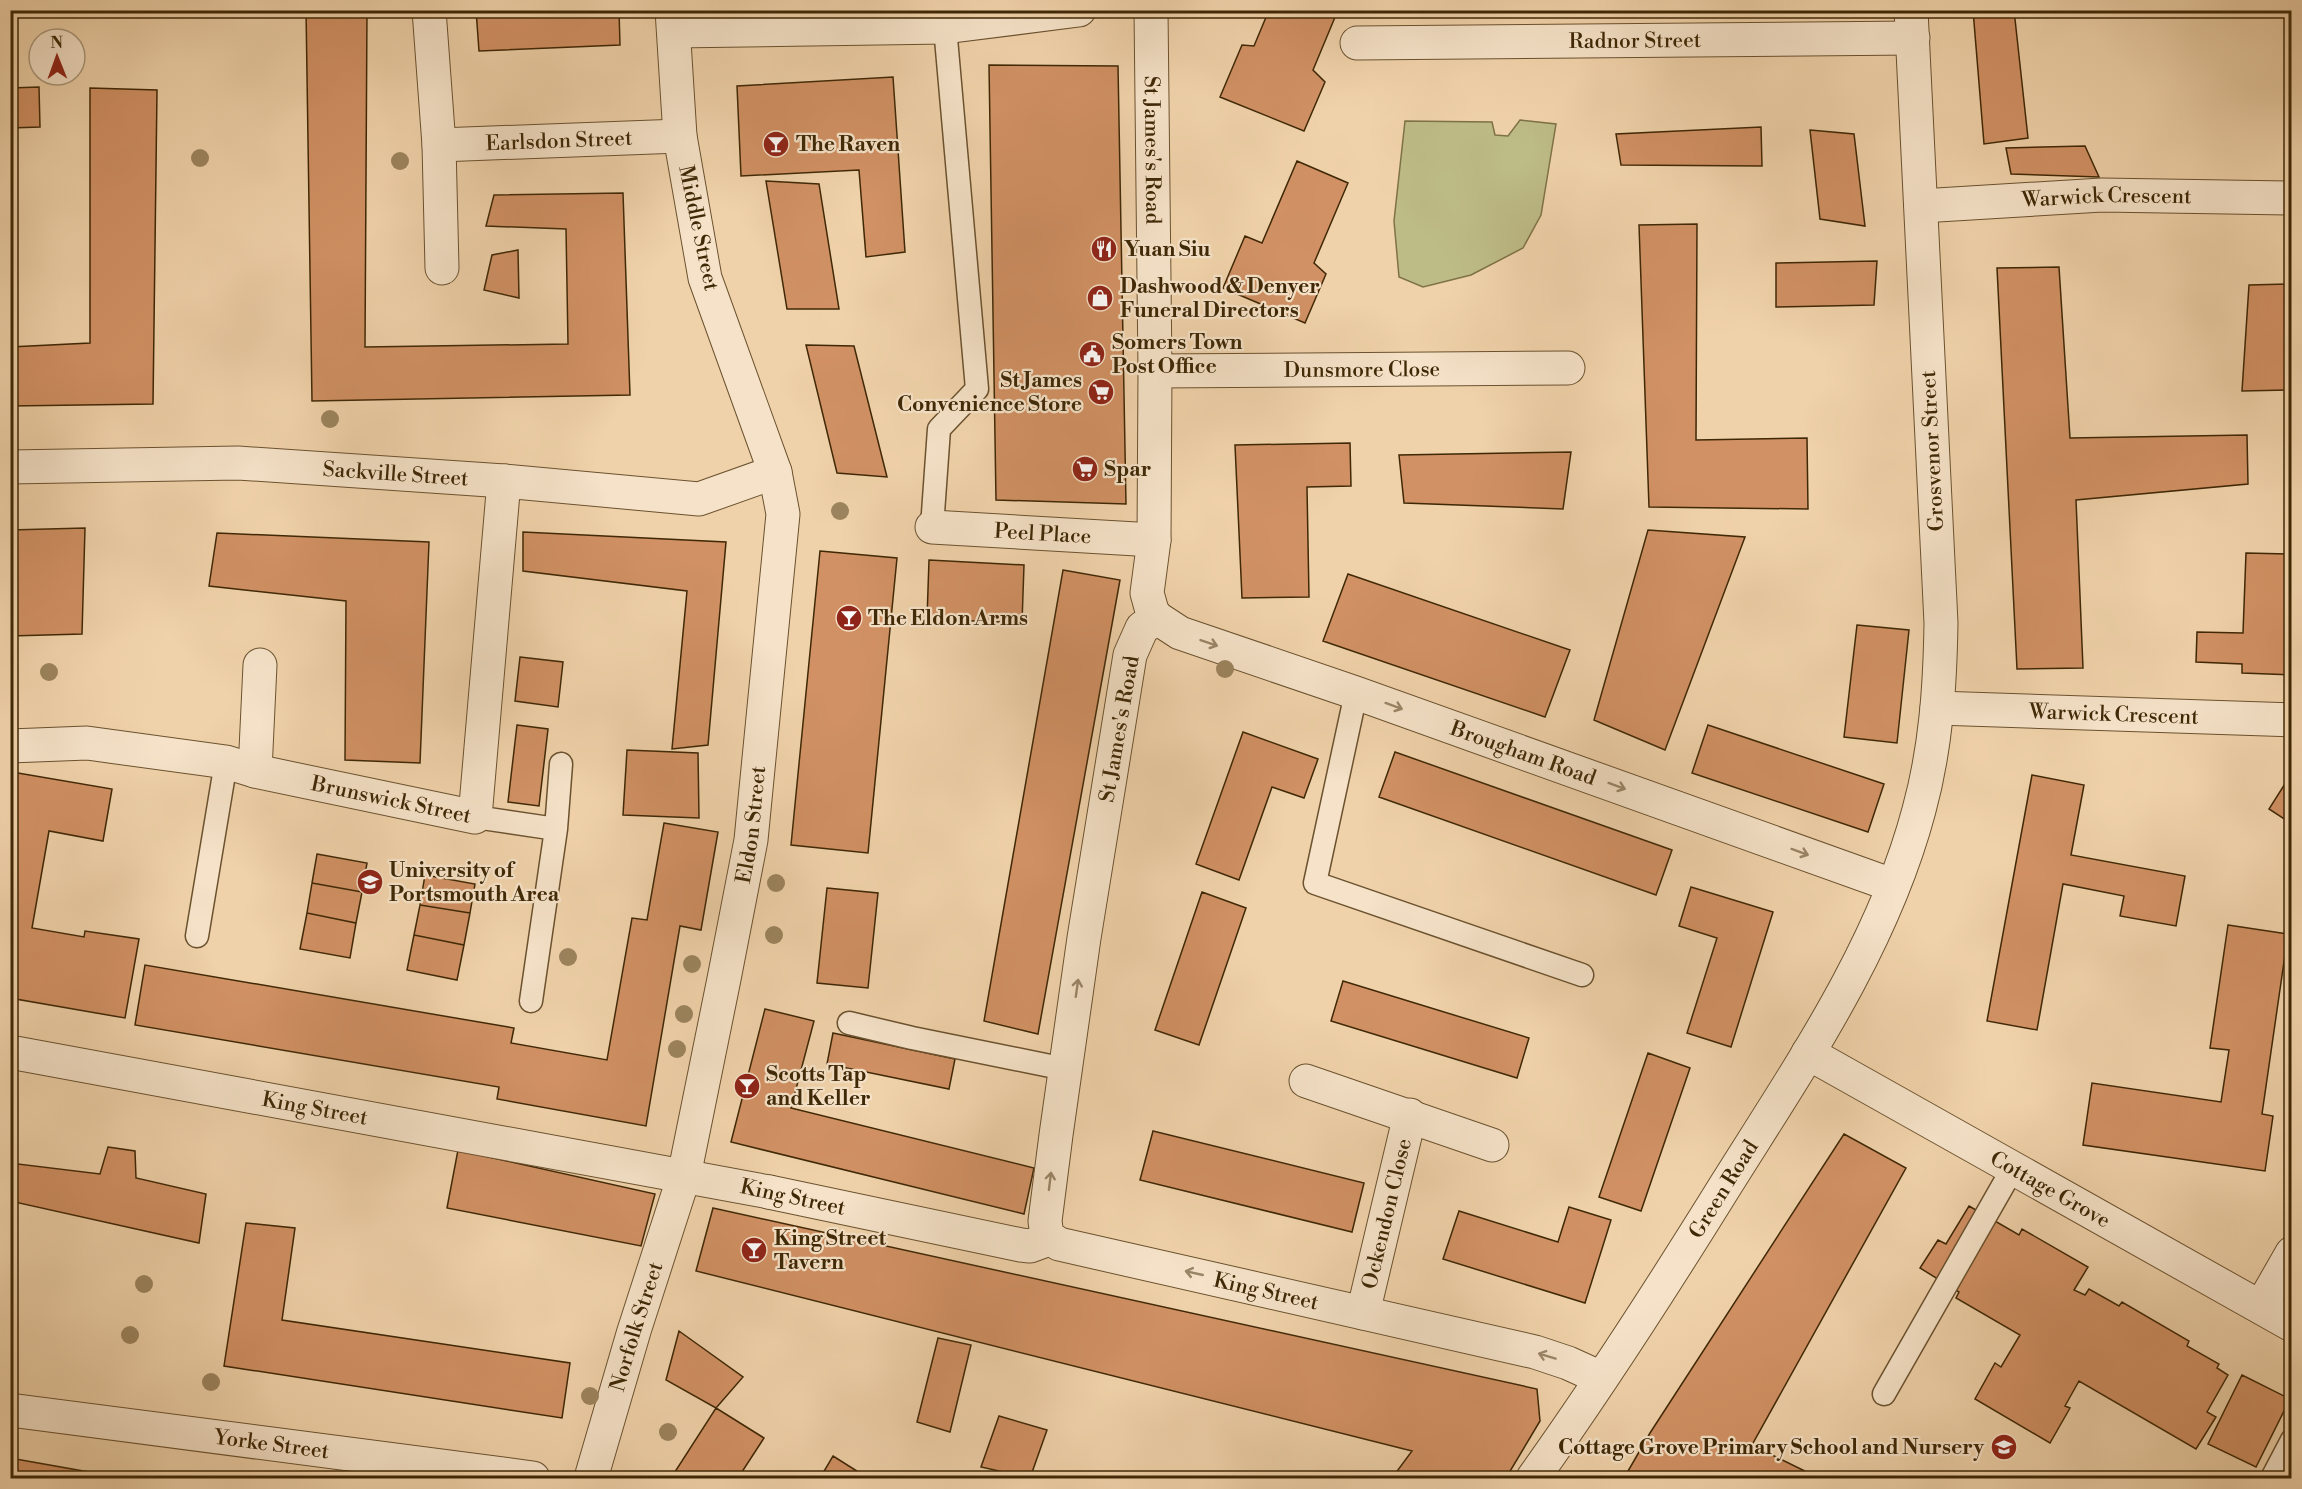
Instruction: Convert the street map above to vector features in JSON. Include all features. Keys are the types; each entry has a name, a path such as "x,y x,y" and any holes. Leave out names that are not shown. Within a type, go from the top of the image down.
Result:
{"street":[{"path":"429,10 439,145 442,268"},
{"path":"673,21 945,27 1079,10"},
{"name":"St James's Road","path":"1049,1239 1045,1232 1045,1221 1065,1070 1130,655 1142,628 1157,618 1152,611 1148,593 1154,540 1155,371 1151,10"},
{"name":"Middle Street","path":"673,21 680,136 705,278 775,472"},
{"name":"Radnor Street","path":"1357,43 1912,24"},
{"name":"Grosvenor Street","path":"1892,885 1919,810 1934,737 1940,682 1941,623 1912,24"},
{"name":"Earlsdon Street","path":"439,145 680,136"},
{"name":"Warwick Crescent","path":"1921,206 2102,195 2292,198"},
{"name":"Dunsmore Close","path":"1155,371 1568,368"},
{"name":"Sackville Street","path":"10,467 238,463 504,481 699,499 775,472"},
{"name":"Eldon Street","path":"684,1176 751,840 783,513 775,472"},
{"name":"Brunswick Street","path":"10,746 87,743 241,766 475,817 504,481"},
{"name":"Peel Place","path":"932,527 1154,540"},
{"name":"Brougham Road","path":"1157,618 1180,633 1356,693 1892,885"},
{"path":"241,766 260,665"},
{"name":"Warwick Crescent","path":"1937,708 2292,720"},
{"name":"Green Road","path":"1533,1479 1601,1378 1808,1053 1858,964 1892,885"},
{"name":"King Street","path":"10,1052 769,1192 1021,1245 1030,1245 1049,1239 1059,1244 1535,1352 1568,1363 1601,1378"},
{"name":"Cottage Grove","path":"1808,1053 2292,1325"},
{"name":"Ockendon Close","path":"1305,1082 1492,1144"},
{"name":"Ockendon Close","path":"1363,1312 1410,1115"},
{"name":"Norfolk Street","path":"591,1479 634,1331 684,1176"},
{"path":"2261,1306 2292,1253"},
{"name":"Yorke Street","path":"10,1410 375,1469 532,1479"}],"lane":[{"path":"932,527 939,429 977,389 945,27"},
{"path":"1356,693 1315,883 1582,975"},
{"path":"531,1001 556,829 561,764"},
{"path":"197,936 241,766"},
{"path":"475,817 556,829"},
{"path":"849,1023 1065,1070"},
{"path":"1884,1394 2013,1168"},
{"path":"2272,1479 2292,1440"}],"shaded area":[{"path":"1520,120 1556,124 1541,215 1523,248 1471,275 1423,287 1399,277 1394,221 1405,121 1492,122 1495,135 1508,136"}],"building":[{"path":"306,10 367,10 365,347 568,344 566,229 486,226 494,195 623,193 630,395 312,401"},
{"path":"476,10 619,10 620,45 479,51"},
{"path":"1269,10 1338,10 1313,70 1325,82 1304,131 1220,97 1242,45 1254,46"},
{"path":"1973,10 2014,10 2028,138 1984,144"},
{"path":"989,65 1118,66 1126,504 996,500"},
{"path":"893,77 905,252 866,257 859,170 741,176 737,86"},
{"path":"39,87 40,127 10,128 10,88"},
{"path":"90,88 157,90 153,404 10,406 10,347 90,343"},
{"path":"1761,127 1762,166 1621,165 1616,134"},
{"path":"1810,130 1854,134 1865,226 1820,219"},
{"path":"2085,146 2099,177 2011,174 2006,148"},
{"path":"1297,161 1348,183 1314,263 1326,274 1305,323 1223,288 1245,236 1262,243"},
{"path":"766,181 819,184 839,309 787,309"},
{"path":"1697,224 1696,440 1807,438 1808,509 1649,507 1639,225"},
{"path":"518,250 519,298 484,290 492,255"},
{"path":"1877,261 1874,305 1776,307 1776,263"},
{"path":"2059,267 2070,438 2247,435 2248,484 2076,500 2083,668 2017,669 1997,268"},
{"path":"2292,284 2292,390 2242,391 2249,285"},
{"path":"806,345 854,346 887,477 837,473"},
{"path":"1350,443 1351,486 1307,487 1309,597 1242,598 1235,445"},
{"path":"1571,452 1563,509 1404,503 1399,455"},
{"path":"85,528 82,634 10,636 10,530"},
{"path":"1648,530 1745,537 1665,750 1594,720"},
{"path":"523,532 726,542 708,745 672,749 687,591 523,571"},
{"path":"217,533 429,542 420,763 345,760 346,601 209,586"},
{"path":"820,551 897,558 868,853 791,845"},
{"path":"2246,553 2292,554 2292,675 2242,673 2242,664 2196,662 2197,632 2243,633"},
{"path":"929,560 1024,565 1022,623 927,619"},
{"path":"1063,570 1120,580 1038,1034 984,1021"},
{"path":"1348,574 1570,650 1545,717 1323,641"},
{"path":"1857,625 1909,630 1897,743 1844,737"},
{"path":"520,657 563,662 558,707 515,701"},
{"path":"517,725 548,729 539,806 508,802"},
{"path":"1708,725 1884,784 1868,832 1692,773"},
{"path":"1243,732 1318,759 1304,798 1272,787 1239,880 1196,864"},
{"path":"627,750 698,753 699,818 623,815"},
{"path":"1395,752 1672,850 1656,895 1379,797"},
{"path":"12,772 112,789 103,841 49,831 32,928 84,937 85,931 139,939 125,1018 10,998"},
{"path":"2032,775 2084,785 2071,855 2185,876 2176,926 2120,916 2124,896 2063,884 2037,1030 1987,1021"},
{"path":"2288,779 2292,779 2292,824 2269,809"},
{"path":"664,823 718,832 701,930 680,926 646,1126 497,1099 499,1087 135,1025 145,965 514,1028 511,1043 607,1060 632,918 647,920"},
{"path":"317,854 367,863 362,892 312,883"},
{"path":"425,875 475,884 470,913 420,905"},
{"path":"312,883 362,892 356,923 307,913"},
{"path":"1691,887 1773,912 1731,1047 1687,1033 1717,938 1679,926"},
{"path":"827,888 878,893 868,988 817,983"},
{"path":"1202,892 1246,908 1199,1045 1155,1030"},
{"path":"420,905 470,913 464,945 414,935"},
{"path":"307,913 356,923 350,958 300,949"},
{"path":"2228,925 2288,934 2262,1114 2273,1116 2265,1171 2083,1145 2092,1083 2221,1102 2229,1050 2210,1048"},
{"path":"414,935 464,945 457,980 407,970"},
{"path":"1343,981 1529,1038 1517,1078 1331,1021"},
{"path":"765,1009 814,1021 791,1108 1034,1168 1024,1214 731,1142"},
{"path":"833,1033 955,1059 949,1089 827,1064"},
{"path":"1648,1053 1690,1068 1641,1211 1599,1197"},
{"path":"1153,1131 1364,1183 1352,1232 1140,1180"},
{"path":"1844,1134 1906,1168 1752,1445 1819,1478 1624,1478 1650,1433"},
{"path":"108,1147 135,1151 136,1178 206,1194 199,1243 10,1201 10,1163 100,1174"},
{"path":"458,1150 655,1194 641,1246 447,1208"},
{"path":"1969,1206 2019,1235 2022,1229 2088,1267 2074,1290 2085,1295 2089,1289 2119,1306 2122,1302 2189,1341 2187,1346 2219,1364 2217,1368 2228,1375 2207,1412 2216,1417 2196,1449 2079,1381 2065,1406 2070,1408 2050,1443 1975,1399 1995,1363 2001,1367 2020,1335 1956,1298 1959,1292 1920,1268 1938,1240 1946,1244"},
{"path":"1569,1207 1611,1220 1585,1303 1443,1259 1459,1211 1558,1242"},
{"path":"713,1208 1537,1389 1540,1421 1506,1478 1392,1478 1412,1451 696,1271"},
{"path":"246,1223 295,1228 282,1320 570,1363 562,1418 224,1366"},
{"path":"679,1331 743,1377 716,1408 666,1380"},
{"path":"938,1338 971,1345 950,1432 917,1422"},
{"path":"2242,1375 2290,1399 2256,1467 2208,1444"},
{"path":"716,1408 764,1438 738,1478 671,1478"},
{"path":"999,1416 1047,1430 1030,1478 981,1467"},
{"path":"833,1456 868,1478 820,1478"},
{"path":"10,1458 100,1474 100,1478 10,1478"}],"place":[{"name":"The Raven","path":"776,144"},
{"name":"Yuan Siu","path":"1104,249"},
{"name":"Dashwood & Denyer Funeral Directors","path":"1100,298"},
{"name":"Somers Town Post Office","path":"1092,354"},
{"name":"St James Convenience Store","path":"1101,392"},
{"name":"Spar","path":"1085,469"},
{"name":"The Eldon Arms","path":"849,618"},
{"name":"University of Portsmouth Area","path":"370,882"},
{"name":"Scotts Tap and Keller","path":"747,1086"},
{"name":"King Street Tavern","path":"754,1250"},
{"name":"Cottage Grove Primary School and Nursery","path":"2004,1447"}]}
